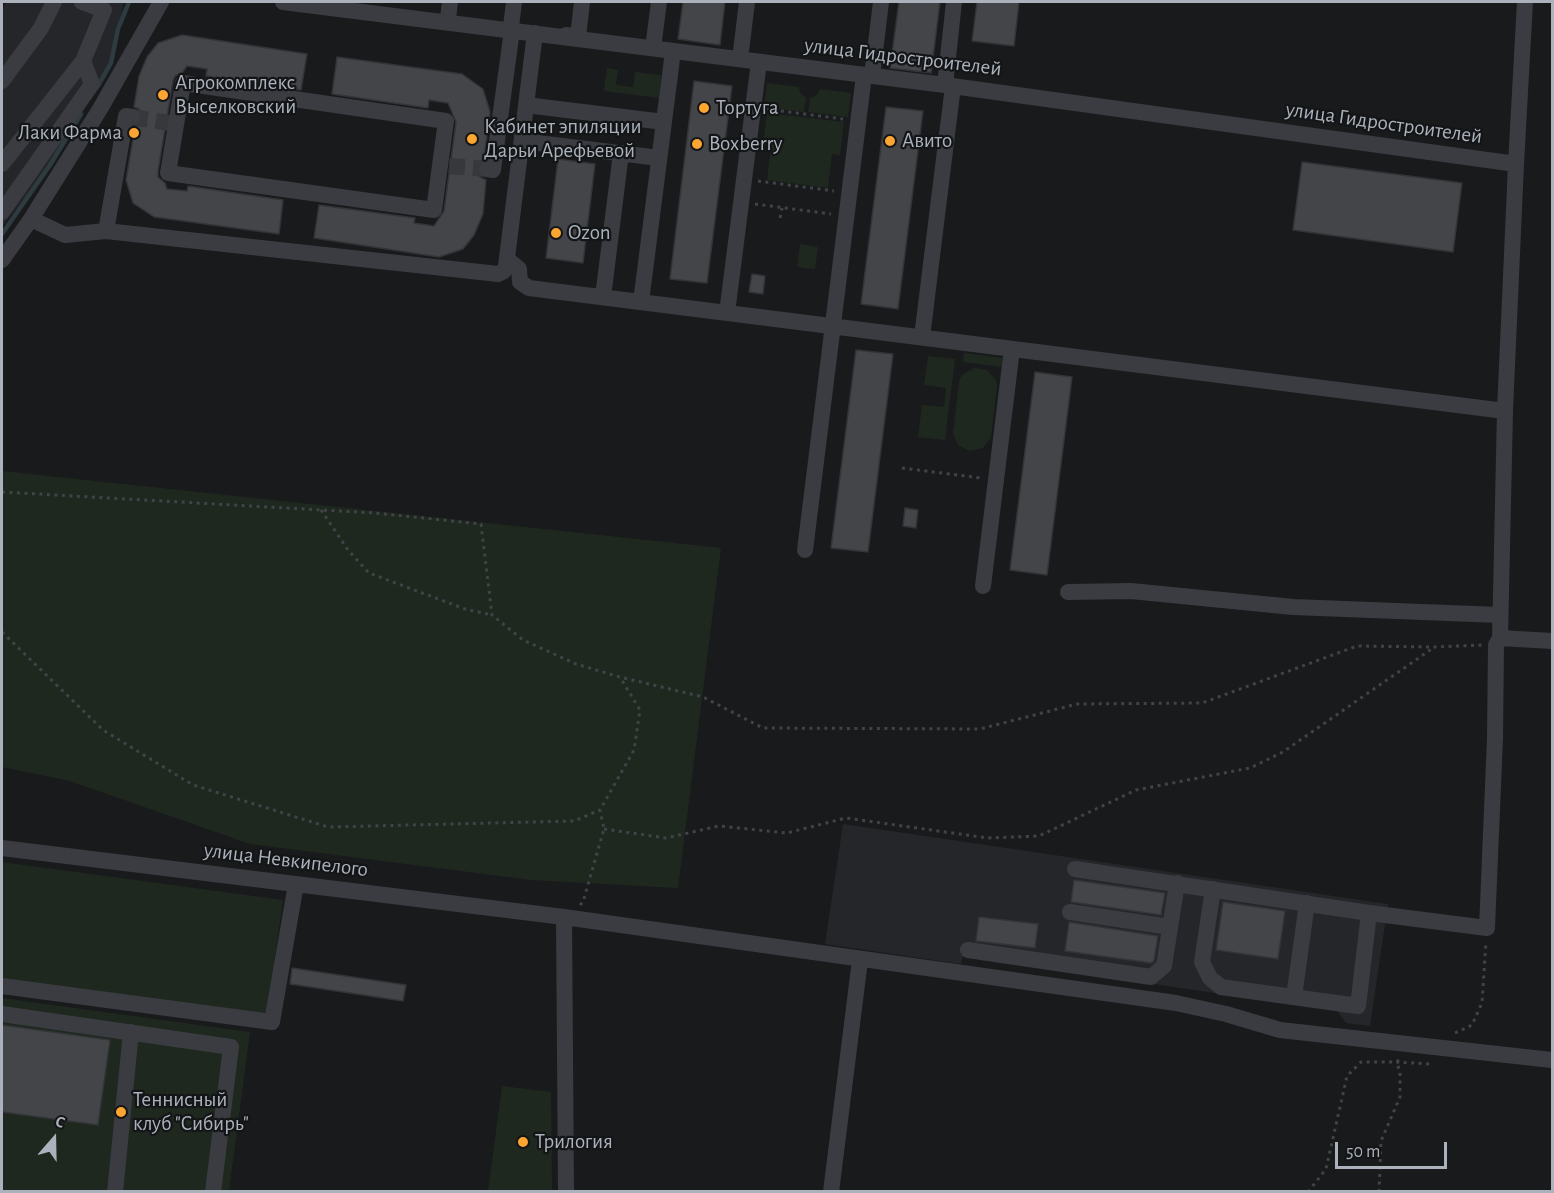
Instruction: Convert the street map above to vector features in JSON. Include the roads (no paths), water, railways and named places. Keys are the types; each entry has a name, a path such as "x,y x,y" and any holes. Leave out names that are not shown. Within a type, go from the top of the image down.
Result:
{"street":[{"path":"2,81 41,28 54,2"},
{"path":"2,164 83,61 106,6 82,2"},
{"path":"2,260 31,219 99,110 161,2"},
{"name":"улица Гидростроителей","path":"283,2 868,75 1516,164"},
{"path":"331,2 449,10 512,29 578,37 582,2"},
{"path":"487,169 493,170 514,2"},
{"path":"653,48 659,2"},
{"path":"740,59 747,2"},
{"path":"805,550 858,121 881,2"},
{"path":"922,337 949,86 954,2"},
{"path":"1075,869 1369,913 1487,928 1500,615 1505,411 1525,2"},
{"path":"31,219 65,235 106,231 493,274 504,271 535,33"},
{"path":"641,302 673,51"},
{"path":"2,212 92,84 83,61"},
{"path":"727,313 759,62"},
{"path":"183,83 446,121 445,165 434,210 168,172 173,123 183,83"},
{"path":"526,105 664,122"},
{"path":"106,231 126,116 132,117"},
{"path":"522,141 659,158"},
{"path":"603,297 621,153"},
{"path":"507,259 519,269 520,282 524,286 1505,411"},
{"path":"983,586 1012,349"},
{"path":"1068,592 1131,591 1293,607 1500,615"},
{"path":"1498,642 1552,641"},
{"name":"улица Невкипелого","path":"2,848 564,917 1176,1003 1226,1014 1280,1030 1552,1060"},
{"path":"2,986 272,1022 296,884"},
{"path":"968,950 1151,977 1164,966 1177,884"},
{"path":"1212,889 1202,962 1210,978 1221,987 1358,1006 1369,913"},
{"path":"1294,997 1306,903"},
{"path":"1070,912 1170,927"},
{"path":"564,917 566,1191"},
{"path":"831,1191 860,960"},
{"path":"2,1014 231,1047 213,1191"},
{"path":"115,1191 131,1032"}],"waterway":[{"path":"98,86 111,63 118,29 129,2"},
{"path":"2,234 50,165 81,114"}],"tunnel":[{"path":"132,117 170,123"},
{"path":"449,166 487,169"}],"place":[{"name":"Агрокомплекс Выселковский","path":"163,95"},
{"name":"Тортуга","path":"704,108"},
{"name":"Лаки Фарма","path":"134,133"},
{"name":"Кабинет эпиляции Дарьи Арефьевой","path":"472,139"},
{"name":"Авито","path":"890,141"},
{"name":"Boxberry","path":"697,144"},
{"name":"Ozon","path":"556,233"},
{"name":"Теннисный клуб \"Сибирь\"","path":"121,1112"},
{"name":"Трилогия","path":"523,1142"}]}
